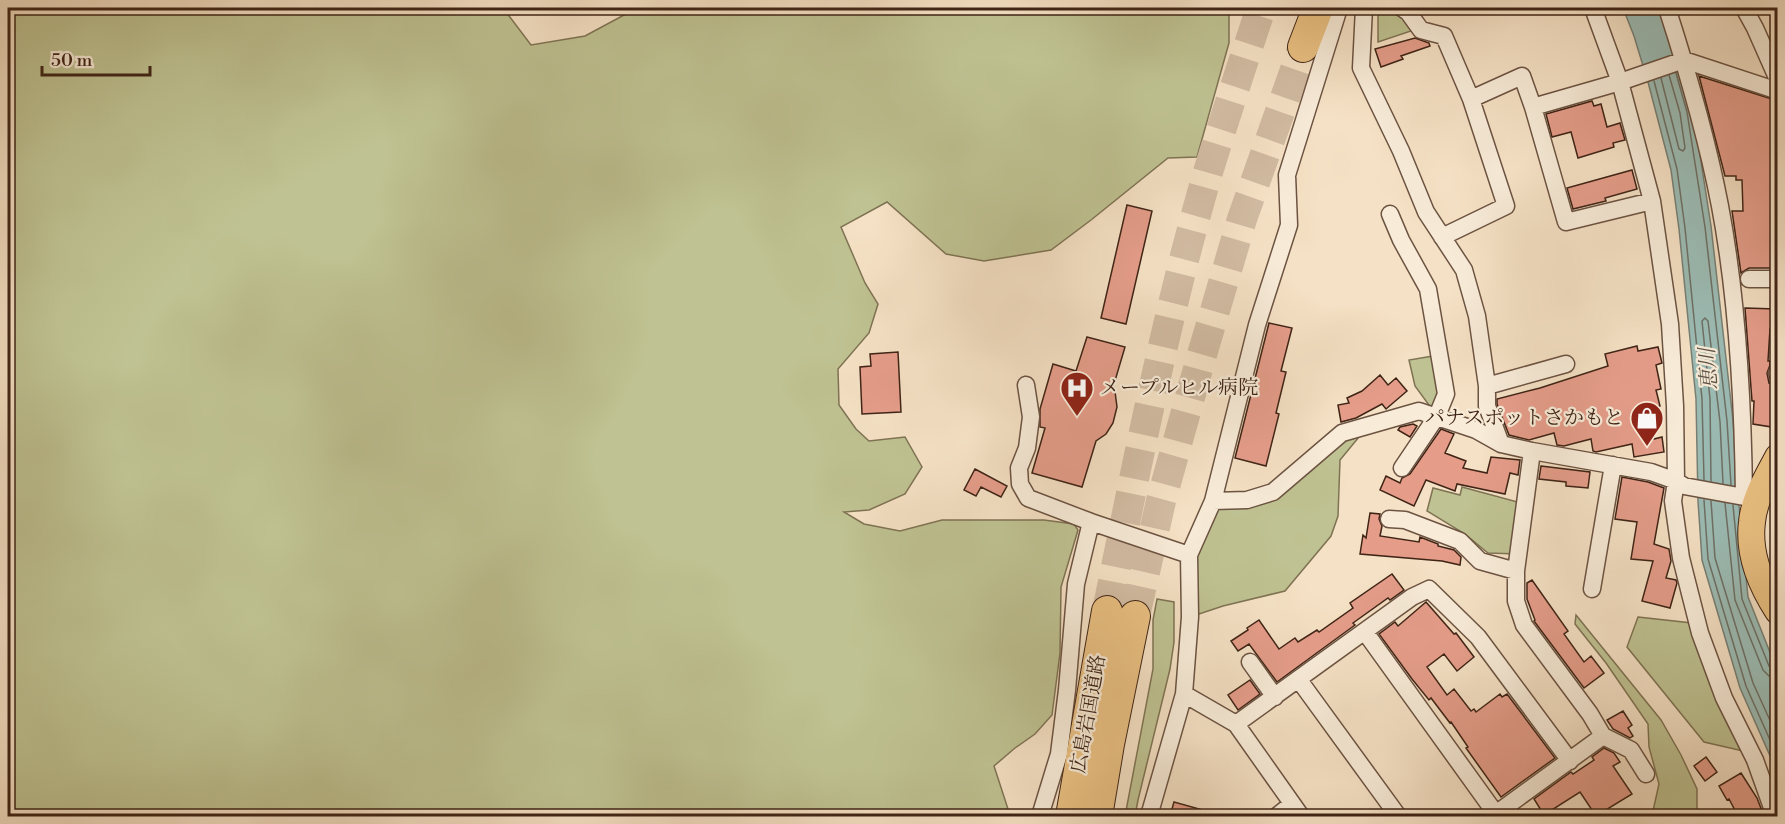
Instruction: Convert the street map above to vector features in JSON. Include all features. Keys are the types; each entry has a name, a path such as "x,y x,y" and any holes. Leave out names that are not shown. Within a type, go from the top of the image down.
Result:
{"highway":[{"path":"1303,47 1318,8"},
{"name":"広島岩国道路","path":"1071,816 1121,614 1109,744 1097,816"}],"main road":[{"path":"1778,457 1747,497 1752,543 1760,580 1778,611"}],"street":[{"path":"1149,816 1184,694 1190,617 1189,555 1213,501 1257,325 1289,225 1287,175 1339,8"},
{"path":"1364,8 1361,68 1401,152 1426,212 1464,270 1477,316 1487,386 1487,406 1501,444"},
{"path":"1401,8 1408,12 1421,30 1444,36 1472,99 1506,206 1442,237"},
{"path":"1593,8 1627,79 1652,201 1670,324 1680,484 1673,501 1681,558 1700,633 1724,698 1755,760 1775,816"},
{"path":"1213,501 1247,500 1273,492 1341,433 1419,411 1476,430 1501,444 1652,472 1680,484 1747,497 1735,304 1720,207 1702,123 1667,8"},
{"path":"1744,8 1778,80"},
{"path":"1533,106 1683,60 1778,92"},
{"path":"1472,99 1522,76 1533,106 1566,222 1652,201"},
{"path":"1390,214 1428,290 1446,394 1437,416 1402,468"},
{"path":"1749,279 1778,279"},
{"path":"1487,386 1566,364"},
{"path":"1026,385 1031,417 1027,448 1019,468 1020,484 1028,498 1189,555"},
{"path":"1532,451 1516,571 1516,601 1524,625 1590,714 1603,736 1631,750 1646,774"},
{"path":"1592,589 1613,465"},
{"path":"1389,519 1405,520 1460,541 1480,561 1516,571"},
{"path":"1040,816 1059,754 1076,584 1091,522"},
{"path":"1236,724 1412,597 1429,590 1478,637 1570,761"},
{"path":"1365,632 1495,815 1603,736"},
{"path":"1250,662 1275,697"},
{"path":"1299,680 1398,816"},
{"path":"1184,694 1236,724 1296,810 1277,816"}],"green space":[{"path":"8,8 503,8 531,45 585,36 637,8 1229,8 1229,43 1197,157 1168,158 1051,250 984,261 946,254 887,202 841,227 865,283 878,304 869,333 838,369 839,405 856,429 869,441 905,437 922,467 905,494 869,510 844,512 864,524 900,531 942,520 1044,520 1074,524 1078,530 1061,587 1060,653 1052,715 1035,734 994,766 1009,816 8,816"},
{"path":"1378,8 1397,8 1417,29 1378,42"},
{"path":"1439,355 1437,416 1415,386 1409,360"},
{"path":"1368,426 1340,460 1338,516 1331,536 1285,591 1223,606 1190,617 1189,555 1213,501 1273,492 1342,433"},
{"path":"1462,487 1525,504 1518,554 1488,553 1465,534 1427,511 1433,488 1460,495"},
{"path":"1157,599 1174,602 1174,642 1170,669 1135,816 1125,816 1153,669 1153,620"},
{"path":"1576,615 1661,720 1697,789 1697,816 1650,816 1659,784 1649,747 1648,724 1606,663 1575,624"},
{"path":"1638,617 1692,623 1743,751 1704,742 1627,647"}],"water":[{"name":"恵川","path":"1623,8 1664,8 1693,110 1711,226 1733,420 1748,597 1777,670 1777,779 1771,758 1740,688 1702,560 1696,399 1671,170 1648,82"}],"building":[{"path":"1415,38 1429,43 1430,46 1401,56 1403,59 1381,67 1375,49"},
{"path":"1699,76 1778,101 1778,138 1773,138 1773,182 1778,181 1778,201 1773,201 1774,246 1778,245 1778,268 1749,268 1741,273 1732,211 1743,211 1742,180 1736,180 1736,176 1725,176"},
{"path":"1592,101 1594,106 1601,104 1607,127 1620,123 1625,140 1613,143 1614,147 1578,158 1571,132 1552,137 1546,114"},
{"path":"1632,170 1637,189 1605,198 1606,201 1573,209 1567,188"},
{"path":"1127,205 1152,211 1126,324 1101,318"},
{"path":"1745,308 1776,309 1776,329 1770,329 1768,361 1770,365 1767,373 1769,383 1778,385 1778,428 1753,424 1754,401 1752,401"},
{"path":"1269,323 1292,328 1281,371 1286,372 1276,413 1279,414 1266,466 1235,458"},
{"path":"1087,337 1125,347 1114,384 1117,407 1113,423 1106,434 1096,441 1082,487 1032,473 1045,428 1040,427 1040,409 1053,364 1076,371"},
{"path":"1637,346 1638,351 1658,347 1662,363 1656,365 1661,389 1656,390 1660,406 1648,409 1654,439 1662,437 1664,452 1634,457 1632,444 1596,452 1593,451 1591,439 1564,446 1557,445 1554,433 1529,440 1509,435 1497,399 1608,366 1605,354"},
{"path":"898,352 901,412 862,414 860,367 871,366 870,354"},
{"path":"1380,375 1388,385 1396,378 1407,391 1386,409 1382,404 1356,418 1341,422 1338,405 1349,403 1347,398 1362,391"},
{"path":"1413,424 1417,426 1410,437 1398,430 1400,427"},
{"path":"1441,429 1454,434 1445,453 1466,461 1463,468 1487,473 1491,457 1520,460 1518,475 1510,473 1505,494 1457,484 1455,491 1426,480 1414,506 1380,490 1386,476 1400,483 1402,478 1410,474"},
{"path":"1541,466 1590,472 1588,488 1566,486 1566,482 1539,479"},
{"path":"975,469 1007,486 1001,497 981,487 976,496 964,490"},
{"path":"1622,477 1664,488 1654,544 1669,549 1671,561 1666,578 1676,580 1677,583 1670,608 1642,601 1653,561 1631,559 1637,522 1615,519"},
{"path":"1370,513 1380,514 1379,519 1382,526 1380,536 1419,542 1420,537 1438,546 1454,550 1461,557 1460,565 1442,561 1360,554 1363,535 1366,538"},
{"path":"1392,574 1404,590 1390,600 1388,598 1353,623 1355,625 1277,682 1249,644 1238,651 1231,641 1259,620 1279,649 1295,638 1298,642 1317,630 1319,632 1353,608 1350,603"},
{"path":"1532,580 1568,631 1564,634 1584,662 1591,656 1604,673 1584,688 1534,621 1527,599 1527,583"},
{"path":"1426,602 1454,634 1456,633 1474,657 1457,671 1444,654 1427,667 1447,695 1454,689 1471,711 1474,709 1476,712 1500,694 1502,697 1507,694 1555,758 1501,797 1466,748 1468,747 1451,722 1431,698 1429,700 1379,634 1395,622 1398,626"},
{"path":"1250,680 1260,694 1238,710 1228,695"},
{"path":"1623,711 1632,725 1628,728 1633,736 1630,738 1613,729 1607,720"},
{"path":"1604,748 1614,753 1620,762 1613,766 1632,794 1596,816 1580,792 1544,815 1534,799 1571,772 1573,774 1594,760 1592,757"},
{"path":"1706,757 1717,772 1705,781 1694,766"},
{"path":"1741,773 1757,798 1762,811 1752,816 1738,816 1719,786"},
{"path":"1174,802 1210,812 1210,816 1170,816"}],"tunnel":[{"path":"1107,611 1153,390 1193,226 1261,8"},
{"path":"1135,616 1161,501 1242,219 1303,47"}],"place":[{"name":"メープルヒル病院","path":"1077,417"},
{"name":"パナスポットさかもと","path":"1647,447"}]}
